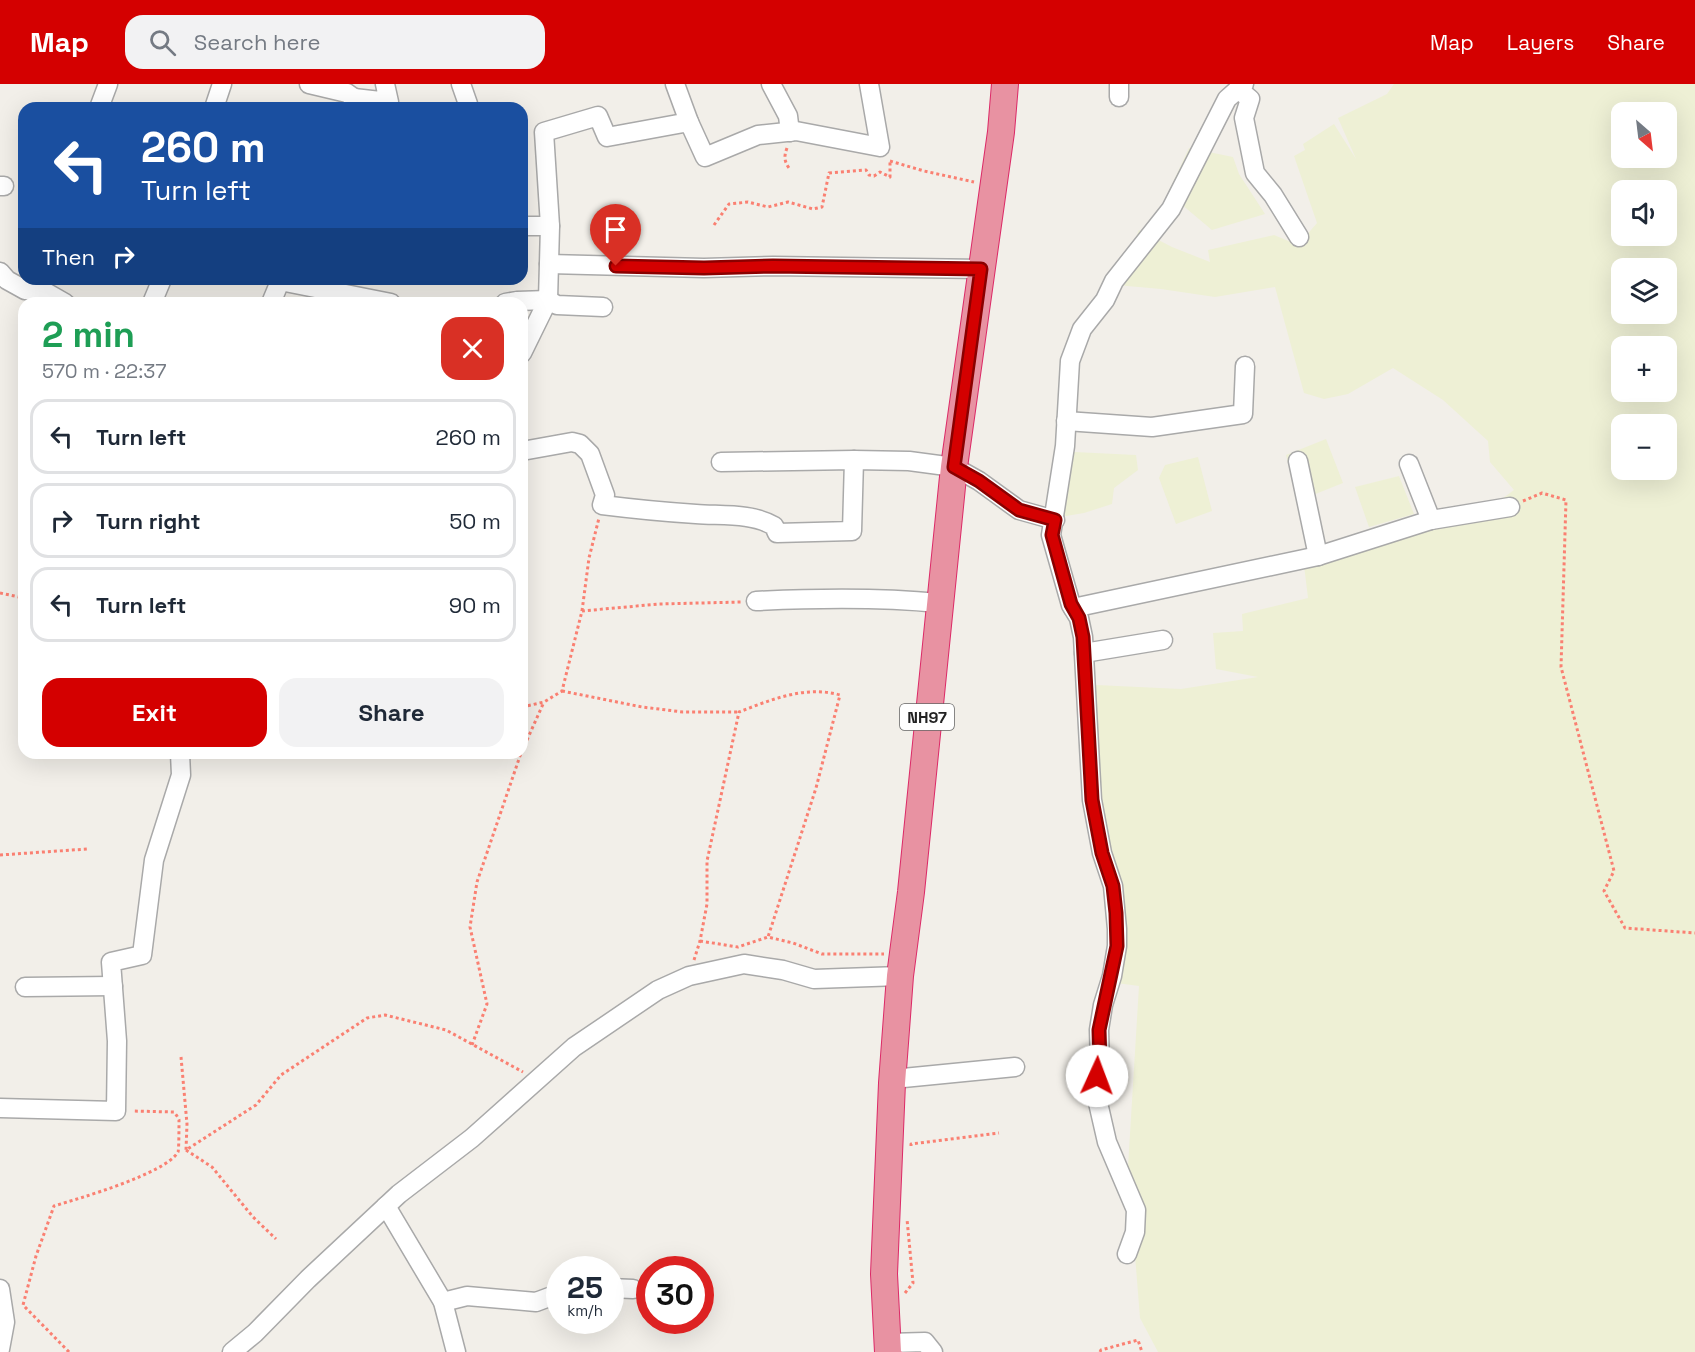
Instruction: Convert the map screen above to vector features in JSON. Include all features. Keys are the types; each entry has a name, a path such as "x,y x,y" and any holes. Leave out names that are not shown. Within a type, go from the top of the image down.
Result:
{"highway":[{"name":"NH97","path":"888,1348 884,1274 893,1079 902,965 954,467 1005,84"}],"street":[{"path":"101,102 108,84"},
{"path":"216,102 222,84"},
{"path":"309,84 347,93 353,102"},
{"path":"385,84 389,102"},
{"path":"461,84 467,102"},
{"path":"675,84 705,157 758,135 796,131 885,154 869,84"},
{"path":"771,84 788,116 790,132"},
{"path":"1127,1254 1135,1232 1136,1210 1107,1143 1096,1094 1100,1064 1099,1030 1117,946 1113,886 1102,853 1092,800 1084,653 1079,618 1073,608 1052,535 1065,446 1070,361 1082,329 1105,300 1114,281 1171,209 1227,99 1241,87 1250,99 1244,118 1255,173 1273,195 1299,237"},
{"path":"528,341 548,300 550,226 544,132 598,116 607,137 689,122"},
{"path":"528,226 550,226"},
{"path":"549,264 704,268 773,266 981,269"},
{"path":"0,272 7,280 25,290 40,285 44,291 54,297"},
{"path":"304,285 362,297"},
{"path":"528,301 548,300 557,305 603,307"},
{"path":"1066,421 1152,427 1243,414 1245,366"},
{"path":"528,450 572,442 580,444 590,454 605,495 602,505 750,518 766,521 774,526 777,533 852,531 854,460"},
{"path":"720,462 909,461 954,467 979,481 1019,510 1055,520"},
{"path":"1298,461 1318,556"},
{"path":"1409,464 1431,520"},
{"path":"1073,608 1318,556 1431,520 1510,507"},
{"path":"756,601 901,600 939,603"},
{"path":"1084,653 1163,640"},
{"path":"0,1108 116,1111 117,1041 111,962 141,955 154,860 181,775 180,759"},
{"path":"232,1352 255,1333 308,1279 386,1206 472,1138 574,1047 658,990 689,976 744,964 783,970 814,979 902,965"},
{"path":"26,987 113,986"},
{"path":"893,1079 1015,1067"},
{"path":"386,1206 443,1302 456,1352"},
{"path":"0,1289 5,1322 0,1349"},
{"path":"624,1289 633,1289"},
{"path":"443,1302 466,1296 536,1302 546,1298"},
{"path":"888,1348 925,1342 933,1352"}],"path":[{"path":"789,168 784,155 790,142 790,132"},
{"path":"885,154 924,171 993,186"},
{"path":"714,225 729,204 748,202 768,207 788,202 813,209 822,207 829,173 866,170 869,175 874,176 880,172 890,177 885,154"},
{"path":"1510,507 1542,493 1566,500 1561,667 1614,872 1604,891 1625,928 1695,933"},
{"path":"562,691 582,611 590,558 602,505"},
{"path":"0,593 18,597"},
{"path":"582,611 659,604 756,601"},
{"path":"528,706 544,702 562,691 642,707 683,712 739,712 777,697 824,690 840,695 816,788 768,937"},
{"path":"528,737 544,702"},
{"path":"689,976 700,941 707,904 706,861 739,712"},
{"path":"472,1046 487,1004 470,927 477,882 519,759"},
{"path":"0,855 87,849"},
{"path":"700,941 738,947 768,937 822,954 902,965"},
{"path":"186,1150 256,1105 280,1075 367,1018 386,1015 446,1030 472,1046 538,1079"},
{"path":"181,1057 187,1124 186,1150"},
{"path":"69,1352 23,1305 36,1256 54,1206 123,1185 177,1155 180,1146 177,1135 179,1120 174,1112 116,1111"},
{"path":"910,1155 911,1144 999,1133"},
{"path":"186,1150 212,1167 253,1217 276,1239"},
{"path":"903,1296 913,1283 907,1209"},
{"path":"1100,1352 1138,1340 1142,1352"}],"green space":[{"path":"1394,84 1695,84 1695,1352 1158,1352 1140,1318 1128,1167 1139,986 1109,982 1109,883 1075,684 1181,689 1258,677 1216,669 1213,633 1243,631 1242,614 1308,598 1303,557 1491,507 1514,490 1490,462 1488,441 1443,400 1393,368 1348,394 1324,399 1304,393 1275,287 1215,297 1116,285 1139,230 1172,247 1210,262 1208,250 1274,235 1298,245 1317,223 1294,156 1305,150 1303,144 1334,124 1356,159 1338,118 1387,94"},
{"path":"1189,148 1233,157 1239,174 1265,214 1212,230 1168,193"},
{"path":"1326,439 1343,483 1298,501 1286,455"},
{"path":"1054,451 1136,455 1138,470 1114,488 1112,504 1084,513 1048,519"},
{"path":"1198,457 1212,511 1176,524 1159,478 1165,465"},
{"path":"1399,476 1414,514 1369,527 1355,487"}],"route":[{"path":"616,266 981,269 954,467 979,481 1019,510 1055,520 1052,535 1071,604 1079,618 1088,696 1087,728 1092,800 1102,853 1113,886 1117,929 1112,976 1103,1005 1099,1030 1100,1064 1097,1076"}]}
